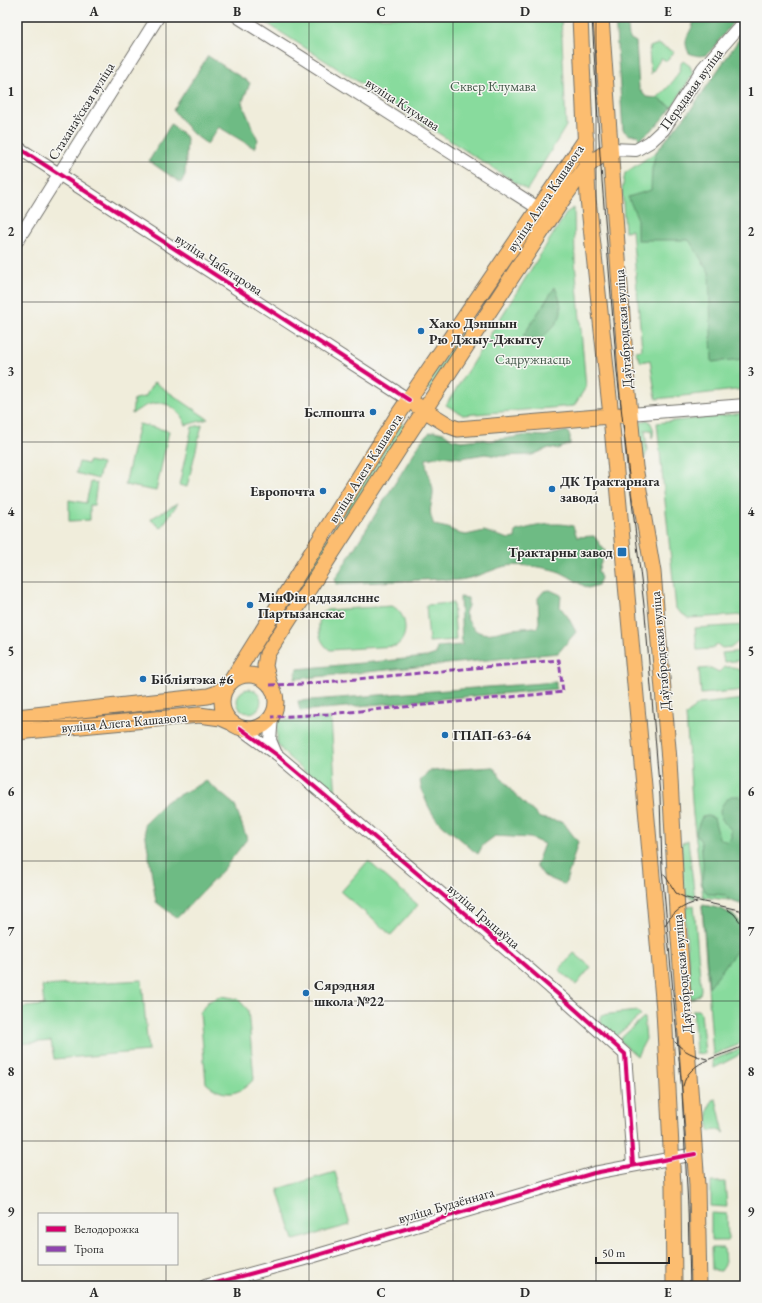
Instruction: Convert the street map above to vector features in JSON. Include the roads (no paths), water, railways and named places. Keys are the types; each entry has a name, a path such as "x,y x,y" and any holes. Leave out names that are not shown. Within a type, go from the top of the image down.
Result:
{"main road":[{"name":"Даўгабродская вуліца","path":"580,17 586,166 611,416 664,1010 671,1159 674,1286"},
{"name":"Даўгабродская вуліца","path":"601,17 625,364 635,467 653,572 669,760 677,911 695,1154 699,1286"},
{"name":"вуліца Алега Кашавога","path":"17,717 208,696 217,693 229,684 261,631 409,400 586,139"},
{"name":"Перадавая вуліца","path":"586,139 610,149"},
{"name":"вуліца Алега Кашавога","path":"270,685 266,673 267,654 424,410 586,166 610,149"},
{"path":"473,304 488,314"},
{"name":"вуліца Чабатарова","path":"409,400 450,426 458,429 630,414"},
{"path":"252,675 263,678 270,685 277,702 272,717 266,724 249,730 235,725 223,710 223,693 229,684 238,677 252,675"},
{"path":"87,710 88,725"},
{"name":"вуліца Алега Кашавога","path":"17,732 199,715 221,718 235,725"}],"street":[{"name":"Стаханаўская вуліца","path":"17,241 158,17"},
{"name":"вуліца Клумава","path":"238,17 552,217"},
{"name":"Перадавая вуліца","path":"610,149 636,150 655,138 664,128 703,68 745,20"},
{"name":"вуліца Чабатарова","path":"17,146 409,400"},
{"path":"630,414 745,405"},
{"name":"вуліца Грыцаўца","path":"272,717 270,740 277,755"},
{"name":"вуліца Грыцаўца","path":"235,725 277,755 567,1002 625,1054 633,1165"},
{"name":"вуліца Будзённага","path":"205,1286 301,1260 594,1173 695,1154"}],"tram line":[{"path":"592,17 600,155 617,372 645,614 660,796 662,869 682,1092 688,1207 690,1286"},
{"path":"664,874 676,893 686,898 739,910 745,914"},
{"path":"665,925 678,910 697,902"},
{"path":"727,909 734,914 745,928"},
{"path":"675,1042 690,1053 707,1059"},
{"path":"683,1086 692,1069 708,1060 745,1045"}],"place":[{"name":"Хако Дэншын Рю Джыу-Джытсу","path":"421,331"},
{"name":"Белпошта","path":"373,412"},
{"name":"ДК Трактарнага завода","path":"552,489"},
{"name":"Европочта","path":"323,491"},
{"name":"Трактарны завод","path":"622,552"},
{"name":"МінФін аддзяленне Партызанскае","path":"250,605"},
{"name":"Бібліятэка #6","path":"143,679"},
{"name":"ГПАП-63-64","path":"445,735"},
{"name":"Сярэдняя школа №22","path":"306,993"}],"park label":[{"name":"Сквер Клумава","path":"493,86"},
{"name":"Садружнасць","path":"533,359"}]}
